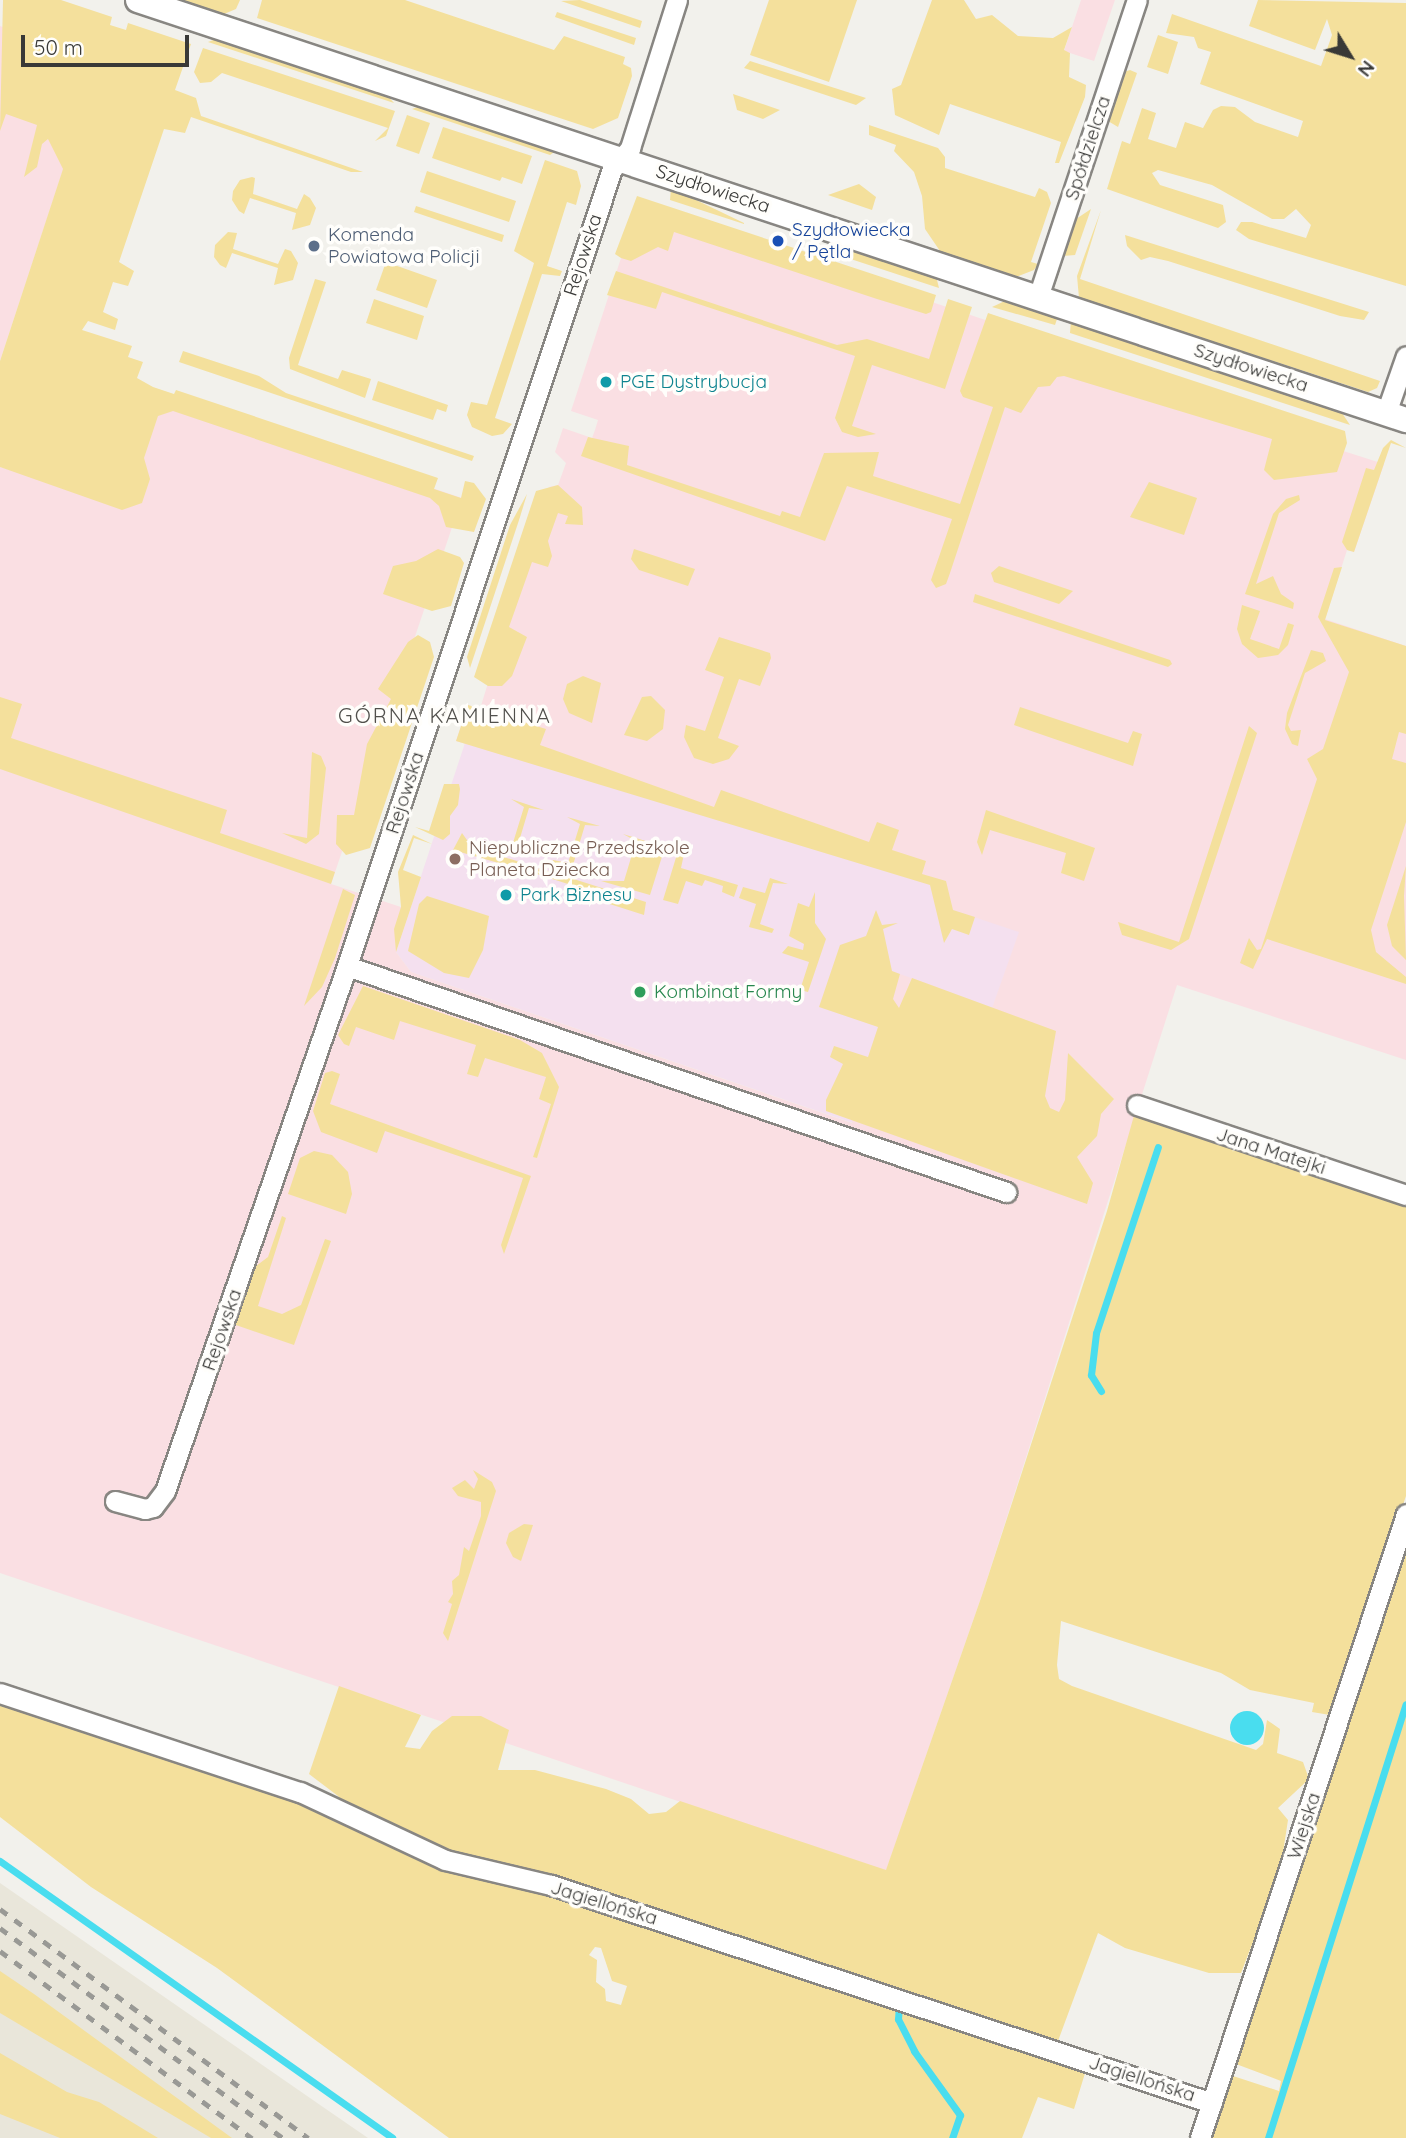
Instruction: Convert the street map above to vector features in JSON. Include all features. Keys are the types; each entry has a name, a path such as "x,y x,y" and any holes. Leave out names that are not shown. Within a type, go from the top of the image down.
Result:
{"street":[{"name":"Szydłowiecka","path":"138,0 1396,416"},
{"name":"Rejowska","path":"115,1501 145,1510 159,1502 164,1491 347,966 612,169 630,148 677,0"},
{"name":"Spółdzielcza","path":"1038,297 1137,0"},
{"path":"1396,416 1406,356"},
{"path":"347,966 1006,1192"},
{"name":"Jana Matejki","path":"1137,1105 1406,1195"},
{"name":"Wiejska","path":"1200,2138 1406,1514"},
{"name":"Jagiellońska","path":"0,1693 300,1792 445,1860 618,1906 1212,2102"}],"shaded area":[{"path":"3,0 61,0 112,17 110,25 126,30 128,23 191,44 175,90 196,98 201,116 363,172 351,172 191,117 185,133 164,129 119,262 134,271 128,286 113,282 103,312 118,319 115,330 88,321 82,330 132,346 128,357 143,362 137,378 153,387 174,394 176,390 438,478 434,489 461,498 465,481 474,483 486,499 474,532 446,527 439,506 430,498 173,411 158,416 144,458 150,479 142,503 122,510 0,467 0,361 63,169 48,139 42,144 37,167 24,177 37,125 6,114 0,131"},
{"path":"178,0 240,0 236,9 224,14"},
{"path":"262,0 405,0 554,50 564,36 625,57 623,64 631,68 632,76 618,118 593,129 257,18"},
{"path":"580,0 642,21 640,28 561,1"},
{"path":"769,0 857,0 829,82 750,55"},
{"path":"932,0 964,0 976,19 992,15 1018,36 1053,38 1072,27 1064,50 1070,53 1069,77 1086,85 1085,97 1059,163 1055,163 1061,142 950,104 939,135 895,115 892,89 901,85"},
{"path":"1081,0 1115,0 1094,61 1064,51"},
{"path":"1258,0 1406,3 1406,286 1249,239 1236,230 1241,222 1252,222 1306,238 1311,225 1296,209 1284,219 1272,219 1212,185 1158,170 1152,173 1160,185 1223,205 1226,222 1218,228 1107,189 1122,141 1130,144 1142,108 1156,113 1148,139 1176,148 1185,122 1203,128 1213,110 1221,106 1235,107 1255,122 1298,137 1303,121 1200,84 1211,52 1198,48 1194,37 1166,33 1172,14 1321,66 1332,35 1327,19 1315,50 1249,26"},
{"path":"557,12 636,38 634,45 555,17"},
{"path":"0,26 99,61 0,361"},
{"path":"1158,35 1178,42 1168,74 1147,67"},
{"path":"216,39 385,93 394,103 208,42"},
{"path":"203,48 395,111 386,136 375,141 388,128 222,73 211,82 200,83 194,72"},
{"path":"750,61 866,98 856,105 744,68"},
{"path":"1130,70 1137,73 1118,127 1108,121 1124,72"},
{"path":"733,94 780,110 763,119 737,110"},
{"path":"423,105 535,146 557,150 550,155 412,109"},
{"path":"407,115 430,123 419,154 396,146"},
{"path":"869,125 938,148 945,157 945,168 1035,197 1039,188 1047,192 1051,203 1031,262 1038,264 1034,270 1016,277 940,251 925,229 922,196 914,172 894,151 896,145 869,135"},
{"path":"443,127 532,156 522,184 502,177 500,181 432,158"},
{"path":"545,160 577,171 581,186 576,205 567,202 547,266 562,271 560,276 542,274 495,418 512,424 503,434 492,436 472,427 467,415 471,402 487,405 532,270 534,263 514,251"},
{"path":"427,171 516,201 509,222 420,192"},
{"path":"255,178 253,194 297,209 304,194 310,198 316,208 310,225 292,230 296,213 250,198 244,214 239,211 232,200 233,191 240,180"},
{"path":"859,184 876,197 872,210 828,195"},
{"path":"671,188 744,223 744,224 670,200"},
{"path":"637,196 936,295 931,312 926,314 877,299 674,232 668,251 658,247 631,261 621,258 615,254"},
{"path":"639,203 1006,327 1284,432 1384,464 1354,552 1347,550 1325,619 1406,646 1406,1060 1177,985 982,1595 886,1871 0,1573 0,467 40,479 157,396 462,498 331,884 410,910 396,952 411,972 852,1123 900,974 937,987 980,1042 1019,932 953,910 942,885 456,741 468,705 480,709 488,683 477,678 549,487 558,485 566,463 555,452 563,428 592,438 595,430 598,420 571,411"},
{"path":"416,206 504,235 502,242 414,212"},
{"path":"1091,209 1075,255 1063,256 1076,219"},
{"path":"1101,210 1080,279 1380,381 1377,388 1368,392 1079,298 1077,276"},
{"path":"228,232 237,233 233,249 278,264 285,249 291,251 298,263 293,280 274,285 278,268 232,253 226,268 220,265 214,257 215,245"},
{"path":"1125,235 1369,312 1364,320 1340,316 1168,261 1150,257 1141,260 1127,246"},
{"path":"808,245 850,247 936,276 939,288"},
{"path":"386,262 437,280 427,308 376,290"},
{"path":"616,271 837,345 867,339 929,359 948,299 972,307 945,389 872,365 852,426 876,434 858,437 842,432 835,418 855,356 662,292 656,309 607,295"},
{"path":"315,279 326,282 298,365 338,379 342,370 371,379 365,398 290,369 289,358"},
{"path":"374,299 424,316 417,340 366,323"},
{"path":"1007,300 1058,316 1055,325 992,307"},
{"path":"988,313 1345,431 1347,443 1337,472 1274,480 1264,470 1272,439 1064,376 1057,377 1050,386 1038,387 1021,413 1005,407 946,584 936,588 931,580 952,519 847,486 825,541 581,456 588,437 629,446 627,465 780,516 782,511 800,517 824,453 879,452 873,476 960,504 993,407 963,397 960,391"},
{"path":"1071,320 1340,410 1350,425 1070,333"},
{"path":"183,351 259,376 286,393 474,456 472,461 179,362"},
{"path":"378,381 448,405 446,412 437,409 433,420 372,400"},
{"path":"1391,440 1406,448 1391,443 1354,552 1347,550 1342,542 1366,468 1374,470 1383,448"},
{"path":"1149,482 1197,498 1184,535 1130,517"},
{"path":"558,485 582,507 583,525 565,524 568,516 558,513 548,541 552,556 548,567 532,562 509,627 527,637 512,676 502,686 488,686 474,677 536,491"},
{"path":"527,494 470,668 467,657 510,525"},
{"path":"1299,495 1300,500 1279,513 1256,584 1273,576 1281,594 1294,603 1293,609 1245,594 1273,514 1286,499"},
{"path":"438,549 460,557 464,563 451,606 432,611 383,594 393,566 416,561"},
{"path":"634,549 695,569 688,586 639,570 631,559"},
{"path":"999,566 1073,591 1059,604 994,582 991,573"},
{"path":"1342,567 1325,620 1406,646 1406,734 1399,732 1392,759 1406,763 1406,822 1371,930 1376,952 1406,977 1406,984 1267,939 1253,969 1240,963 1249,938 1257,950 1261,949 1317,779 1307,759 1323,749 1349,672 1318,617 1334,568"},
{"path":"975,594 1170,660 1172,664 1168,667 973,602"},
{"path":"1242,605 1260,611 1250,639 1279,649 1288,623 1294,625 1288,645 1278,655 1258,658 1242,644 1237,629"},
{"path":"418,635 430,642 434,657 370,848 346,855 336,844 337,815 354,815 367,744 391,699 378,689 408,642"},
{"path":"719,637 770,653 771,658 760,686 739,679 718,738 739,746 729,759 713,764 694,758 684,737 686,725 705,731 724,677 705,670"},
{"path":"1311,650 1323,653 1326,661 1305,673 1288,725 1291,731 1301,730 1298,746 1292,744 1285,729 1287,713"},
{"path":"583,676 601,683 592,723 569,713 563,699 567,684"},
{"path":"651,696 665,710 663,729 647,741 624,735 642,697"},
{"path":"0,697 22,704 11,738 227,810 220,833 335,872 331,884 0,769"},
{"path":"468,705 546,729 540,745 714,807 721,790 869,842 877,822 899,830 892,850 926,861 922,874 946,881 953,910 975,917 969,935 952,929 944,943 930,885 456,741"},
{"path":"1020,707 1128,743 1133,731 1142,734 1133,766 1014,725"},
{"path":"1249,726 1257,733 1189,939 1171,950 1122,935 1118,922 1179,942"},
{"path":"465,743 943,885 1020,931 980,1043 853,1123 411,972 396,952"},
{"path":"312,752 321,756 326,768 319,834 306,844 282,833 307,838"},
{"path":"444,784 459,784 460,789 458,805 450,816 450,834 443,840 415,827 429,831"},
{"path":"511,799 544,810 529,808 517,848 530,852 529,857 489,845 512,846 524,807"},
{"path":"986,810 1095,848 1084,881 1061,873 1066,853 990,830 982,855 977,842"},
{"path":"567,817 600,826 585,825 573,865 592,877 552,863 553,860 568,863 580,824"},
{"path":"462,833 472,847 520,862 520,869 453,850"},
{"path":"623,834 665,847 650,895 601,881 624,881 636,841"},
{"path":"413,835 432,844 414,838 403,870 421,877 396,952 394,929 401,907 398,872"},
{"path":"678,851 684,854 681,868 738,885 734,897 722,892 723,886 705,880 702,886 686,881 678,904 663,900"},
{"path":"1406,866 1406,960 1392,946 1387,925"},
{"path":"539,868 646,902 644,915 569,891 571,885 537,874"},
{"path":"770,878 788,884 773,883 760,924 774,929 772,933 749,927 756,904 739,898 743,887 765,893"},
{"path":"343,889 355,895 335,958 322,987 304,1006"},
{"path":"815,892 815,923 826,939 808,992 800,990 809,962 782,953 788,946 803,950 804,944 789,936 798,903 809,907"},
{"path":"427,896 489,916 483,950 469,978 444,973 408,951 419,904"},
{"path":"876,910 882,925 898,923 883,929 892,971 900,974 893,999 899,1008 912,978 1056,1031 1045,1096 1050,1108 1059,1112 1065,1100 1068,1053 1114,1099 1101,1114 1097,1136 1077,1157 1093,1183 1087,1204 826,1111 826,1100 843,1064 830,1057 834,1046 868,1057 878,1027 819,1007 840,945 866,936"},
{"path":"363,986 520,1040 542,1053 559,1087 537,1158 533,1157 551,1104 539,1099 546,1077 485,1058 478,1077 467,1074 476,1045 400,1021 394,1040 356,1027 349,1046 344,1044 338,1035"},
{"path":"332,1071 340,1074 330,1104 531,1176 504,1254 501,1245 523,1178 385,1131 377,1153 321,1132 313,1111 325,1073"},
{"path":"1137,1105 1406,1201 1406,1496 1330,1715 1312,1712 1314,1703 1250,1690 1221,1673 1061,1621 1057,1665 1059,1679 1072,1686 1256,1750 1263,1744 1267,1720 1280,1729 1277,1753 1303,1762 1309,1779 1278,1808 1288,1820 1280,1872 1241,1973 1209,1973 1125,1948 1098,1933 1058,2041 469,1864 351,1813 338,1796 309,1774 339,1686 421,1715 405,1747 420,1749 432,1731 452,1716 481,1716 509,1730 498,1770 535,1770 606,1789 631,1799 649,1814 666,1812 680,1801 886,1870 982,1595 1107,1211"},
{"path":"314,1151 332,1155 348,1172 352,1194 346,1214 288,1194 300,1158"},
{"path":"282,1216 286,1218 258,1306 282,1314 301,1305 325,1239 331,1241 294,1345 233,1324 252,1269 268,1257"},
{"path":"473,1470 492,1482 496,1491 448,1641 443,1633 452,1604 448,1602 453,1594 452,1581 459,1575 464,1547 469,1551 481,1516 481,1502 458,1496 452,1488 465,1480 474,1489 478,1479"},
{"path":"524,1524 533,1525 521,1561 513,1557 506,1543 509,1533"},
{"path":"1406,1536 1406,2138 1208,2138 1230,2075 1279,2091 1281,2081 1236,2064 1236,2060"},
{"path":"0,1701 257,1780 465,1876 552,1891 1086,2070 1074,2109 1038,2097 1022,2138 449,2138 217,1968 91,1887 0,1817","holes":["595,1947 601,1948 612,1981 627,1986 621,2005 606,2001 605,1989 596,1982 597,1960 589,1955"]},
{"path":"0,1883 323,2107 368,2138 0,2138"},
{"path":"0,1971 232,2138 211,2138 0,2013"},
{"path":"0,2053 67,2092 99,2102 158,2138 60,2138 0,2114"}],"water":[{"path":"1247,1711 1259,1716 1264,1728 1259,1740 1247,1745 1235,1740 1230,1728 1235,1716"}],"waterway":[{"path":"1101,1391 1091,1375 1096,1333 1158,1147"},
{"path":"1268,2138 1406,1704"},
{"path":"0,1861 392,2138"},
{"path":"899,2005 898,2019 914,2051 960,2115 952,2138"}],"railway":[{"path":"0,1909 308,2138"},
{"path":"0,1928 283,2138"},
{"path":"0,1951 252,2138"}],"place":[{"name":"Szydłowiecka / Pętla","path":"778,241"},
{"name":"Komenda Powiatowa Policji","path":"314,246"},
{"name":"PGE Dystrybucja","path":"606,382"},
{"name":"Niepubliczne Przedszkole Planeta Dziecka","path":"455,859"},
{"name":"Park Biznesu","path":"506,895"},
{"name":"Kombinat Formy","path":"640,992"}],"district":[{"name":"GÓRNA KAMIENNA","path":"445,715"}]}
